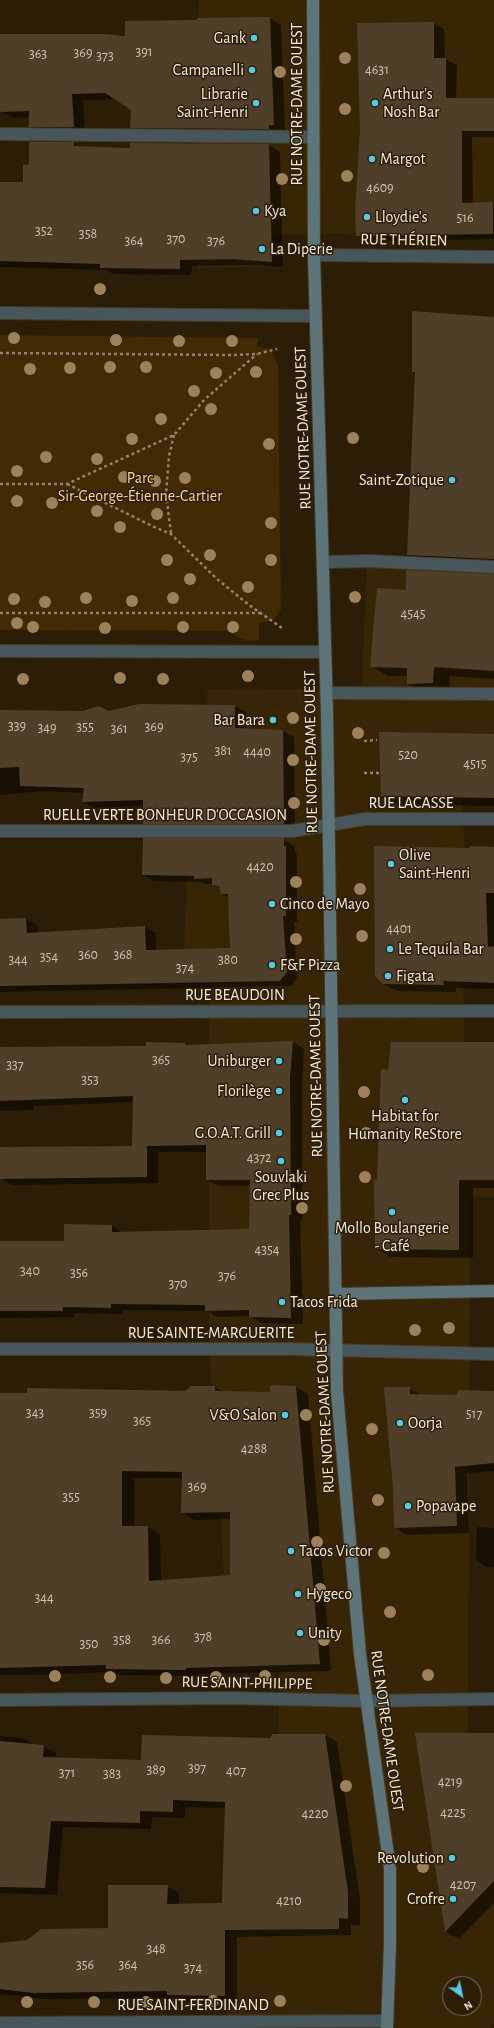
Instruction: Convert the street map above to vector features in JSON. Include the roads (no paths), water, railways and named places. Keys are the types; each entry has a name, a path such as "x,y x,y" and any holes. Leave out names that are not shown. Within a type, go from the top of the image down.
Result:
{"main road":[{"name":"RUE NOTRE-DAME OUEST","path":"313,0 315,316 323,562 329,825 337,1392 351,1565 366,1701 390,1869 387,2024"},
{"path":"336,1294 494,1291"}],"street":[{"path":"0,134 313,137"},
{"name":"RUE THÉRIEN","path":"314,255 494,258"},
{"path":"0,313 315,316"},
{"path":"323,562 369,560 494,567"},
{"path":"0,651 325,652"},
{"path":"326,693 494,694"},
{"name":"RUE LACASSE","path":"329,825 365,819 494,819"},
{"name":"RUELLE VERTE BONHEUR D'OCCASION","path":"0,831 292,831 329,825"},
{"name":"RUE BEAUDOIN","path":"0,1012 494,1011"},
{"name":"RUE SAINTE-MARGUERITE","path":"0,1349 286,1349 494,1354"},
{"name":"RUE SAINT-PHILIPPE","path":"0,1700 231,1698 366,1701 494,1699"},
{"name":"RUE SAINT-FERDINAND","path":"0,2023 387,2024"}],"place":[{"name":"Gank","path":"254,38"},
{"name":"Campanelli","path":"252,70"},
{"name":"Librarie Saint-Henri","path":"256,103"},
{"name":"Arthur’s Nosh Bar","path":"375,103"},
{"name":"Margot","path":"372,159"},
{"name":"Kya","path":"256,211"},
{"name":"Lloydie's","path":"367,217"},
{"name":"La Diperie","path":"262,249"},
{"name":"Saint-Zotique","path":"452,480"},
{"name":"Bar Bara","path":"273,720"},
{"name":"Olive Saint-Henri","path":"391,864"},
{"name":"Cinco de Mayo","path":"272,904"},
{"name":"Le Tequila Bar","path":"390,949"},
{"name":"F&F Pizza","path":"272,965"},
{"name":"Figata","path":"388,976"},
{"name":"Uniburger","path":"279,1061"},
{"name":"Florilège","path":"279,1091"},
{"name":"Habitat for Humanity ReStore","path":"405,1100"},
{"name":"G.O.A.T. Grill","path":"279,1133"},
{"name":"Souvlaki Grec Plus","path":"281,1161"},
{"name":"Mollo Boulangerie - Café","path":"392,1212"},
{"name":"Tacos Frida","path":"282,1302"},
{"name":"V&O Salon","path":"285,1415"},
{"name":"Oorja","path":"400,1423"},
{"name":"Popavape","path":"408,1506"},
{"name":"Tacos Victor","path":"291,1551"},
{"name":"Hygeco","path":"298,1594"},
{"name":"Unity","path":"300,1633"},
{"name":"Revolution","path":"452,1858"},
{"name":"Crofre","path":"453,1899"}],"park label":[{"name":"Parc Sir-George-Étienne-Cartier","path":"140,487"}]}
